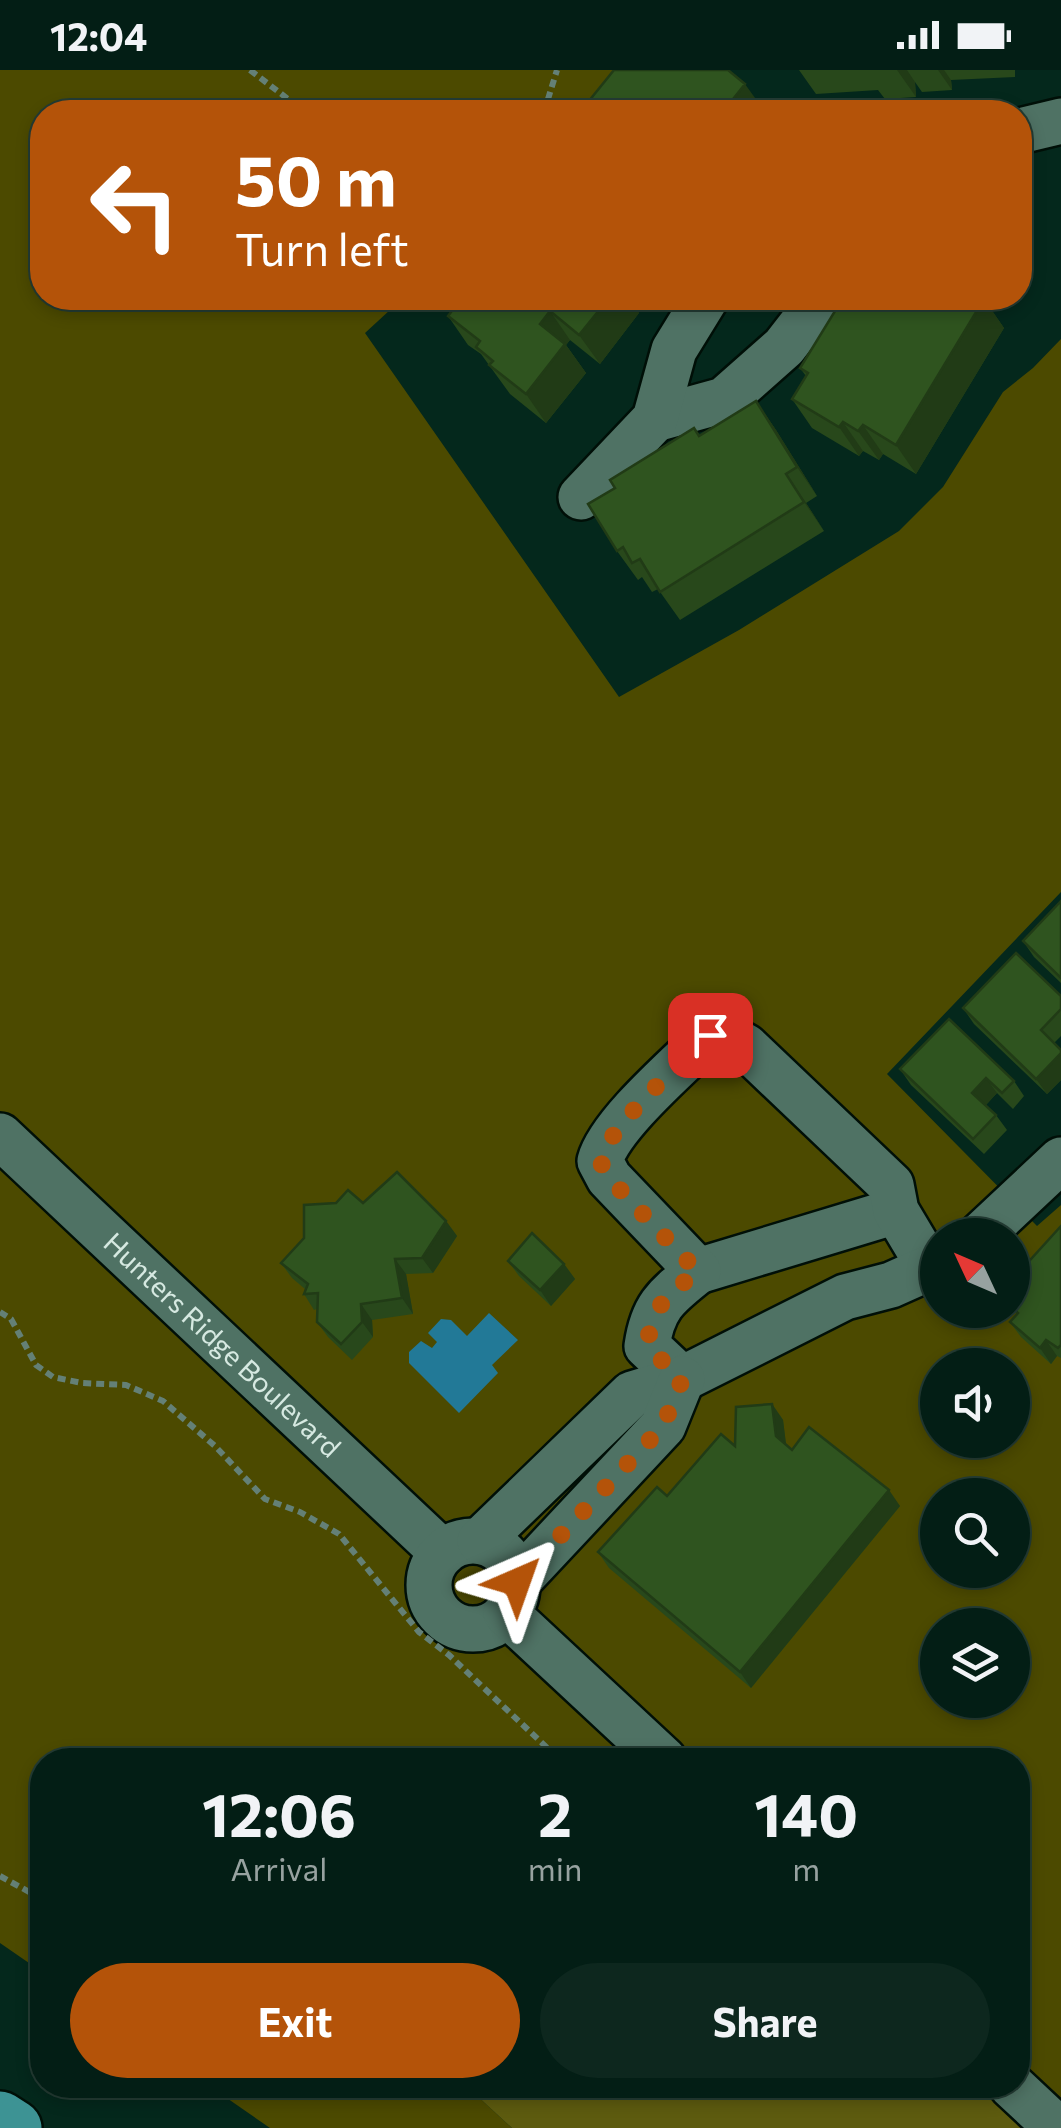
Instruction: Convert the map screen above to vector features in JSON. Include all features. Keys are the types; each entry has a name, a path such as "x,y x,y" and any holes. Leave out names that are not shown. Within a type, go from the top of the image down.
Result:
{"highway":[{"path":"0,2119 14,2128"}],"street":[{"path":"1032,128 1061,121"},
{"path":"581,496 655,420 674,350 699,310"},
{"path":"655,420 724,400 784,347 813,310"},
{"path":"698,1272 609,1178 600,1161 637,1108 710,1035 725,1035 746,1047 892,1185 896,1212 920,1246"},
{"name":"Hunters Ridge Boulevard","path":"0,1136 461,1547"},
{"path":"999,1218 1061,1160"},
{"path":"682,1380 647,1346 650,1321 664,1297 698,1272 896,1212"},
{"path":"682,1380 663,1426 486,1627 472,1629 446,1620 436,1610 428,1582 432,1568 461,1547 632,1394 682,1380 845,1297 920,1272"},
{"path":"461,1547 494,1546 506,1555 511,1598 653,1748"},
{"path":"1025,2098 1057,2128"}],"path":[{"path":"250,70 289,100"},
{"path":"547,100 556,70"},
{"path":"0,1312 11,1320 36,1365 53,1377 126,1385 163,1400 266,1498 339,1534 419,1632 449,1655 547,1748"},
{"path":"0,1876 30,1893"}],"shaded area":[{"path":"0,70 665,70 625,100 30,100 30,310 390,310 365,333 619,697 739,630 899,531 943,487 1003,392 1061,339 1061,892 887,1074 1029,1218 920,1218 920,1328 1030,1328 1030,1219 1037,1226 1061,1205 1061,2102 1030,2072 1030,1748 30,1748 30,1964 0,1943"},
{"path":"227,2098 479,2098 512,2128 270,2128"},
{"path":"479,2098 991,2098 1023,2128 512,2128"}],"water":[{"path":"489,1313 518,1340 492,1365 498,1373 459,1413 409,1363 409,1352 421,1341 432,1348 437,1342 428,1333 441,1319 451,1320 467,1336"}],"building":[{"path":"614,70 728,70 745,84 732,100 590,100"},
{"path":"453,310 599,310 579,335 550,311 540,324 565,344 526,394 489,365 493,361 476,347 480,341 448,316"},
{"path":"836,310 977,310 896,445 863,425 858,431 843,422 839,427 792,399 808,373 800,368"},
{"path":"756,401 797,467 786,474 804,502 660,592 640,559 632,563 623,547 617,551 588,504 615,488 610,480 694,428 699,436"},
{"path":"1061,901 1061,978 1023,941"},
{"path":"1016,953 1061,996 1061,1009 1041,1030 1061,1053 1036,1079 963,1008"},
{"path":"949,1019 1014,1081 1002,1093 986,1078 972,1093 996,1115 973,1139 900,1069"},
{"path":"397,1172 446,1221 422,1258 395,1259 402,1298 361,1304 362,1322 341,1344 317,1322 318,1293 304,1294 308,1284 281,1263 304,1238 304,1205 336,1203 348,1190 363,1203"},
{"path":"1061,1226 1058,1348 1046,1340 1040,1348 1017,1328 1030,1328 1030,1260"},
{"path":"532,1233 564,1264 540,1290 508,1261"},
{"path":"772,1404 776,1436 792,1450 809,1427 889,1490 740,1672 598,1552 657,1487 667,1496 721,1434 735,1446 736,1407"}],"route":[{"path":"517,1582 663,1426 682,1380 647,1346 650,1321 664,1297 698,1272 676,1244 609,1178 600,1161 637,1108 710,1035"}]}
